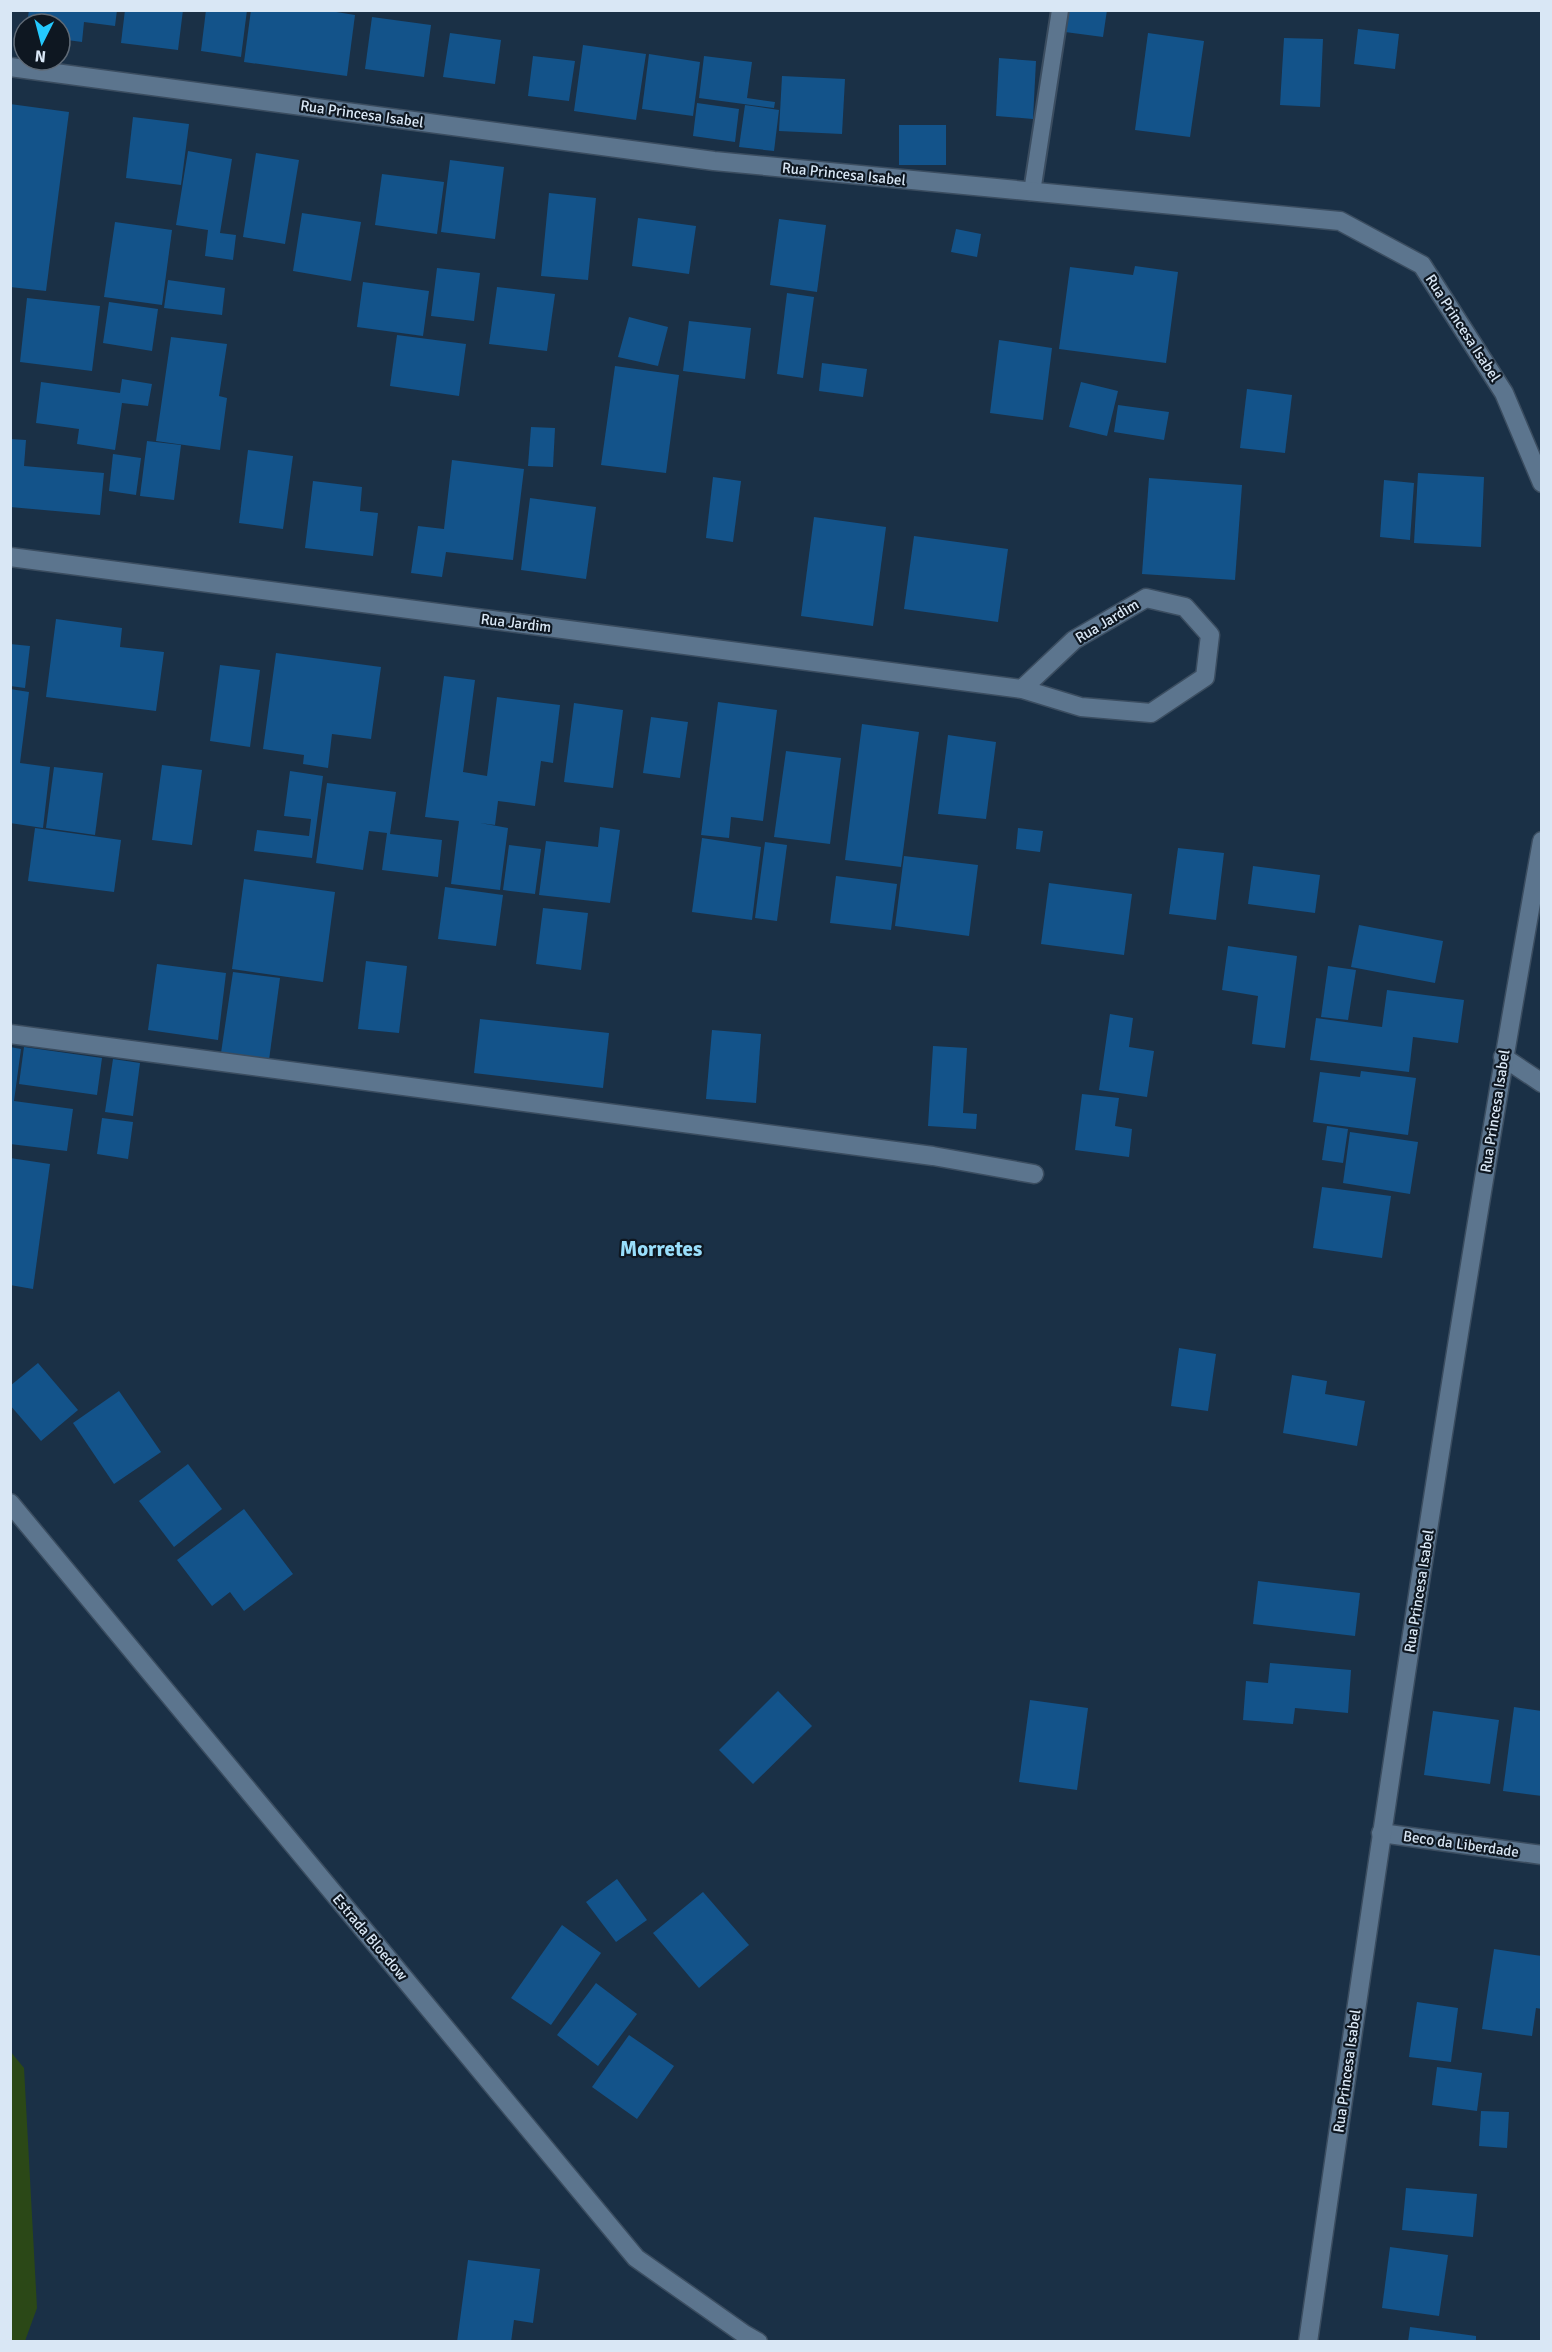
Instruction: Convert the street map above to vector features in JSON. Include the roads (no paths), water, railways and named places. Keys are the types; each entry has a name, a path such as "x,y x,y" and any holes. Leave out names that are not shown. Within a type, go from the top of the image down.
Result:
{"street":[{"name":"Rua Princesa Isabel","path":"10,67 714,161 1340,221 1422,265 1504,393 1542,483"},
{"name":"Rua Jardim","path":"10,557 1022,689 1081,707 1151,713 1205,677 1210,635 1185,607 1146,598 1074,640 1022,689"},
{"name":"Rua Princesa Isabel","path":"1308,2342 1381,1833 1503,1057 1542,841"},
{"path":"10,1034 933,1156 1034,1174"},
{"path":"1503,1057 1542,1083"},
{"name":"Estrada Bloedow","path":"10,1503 636,2258 748,2339"},
{"name":"Beco da Liberdade","path":"1381,1833 1542,1856"}],"lane":[{"path":"1032,192 1060,10"}],"district":[{"name":"Morretes","path":"661,1249"}]}
